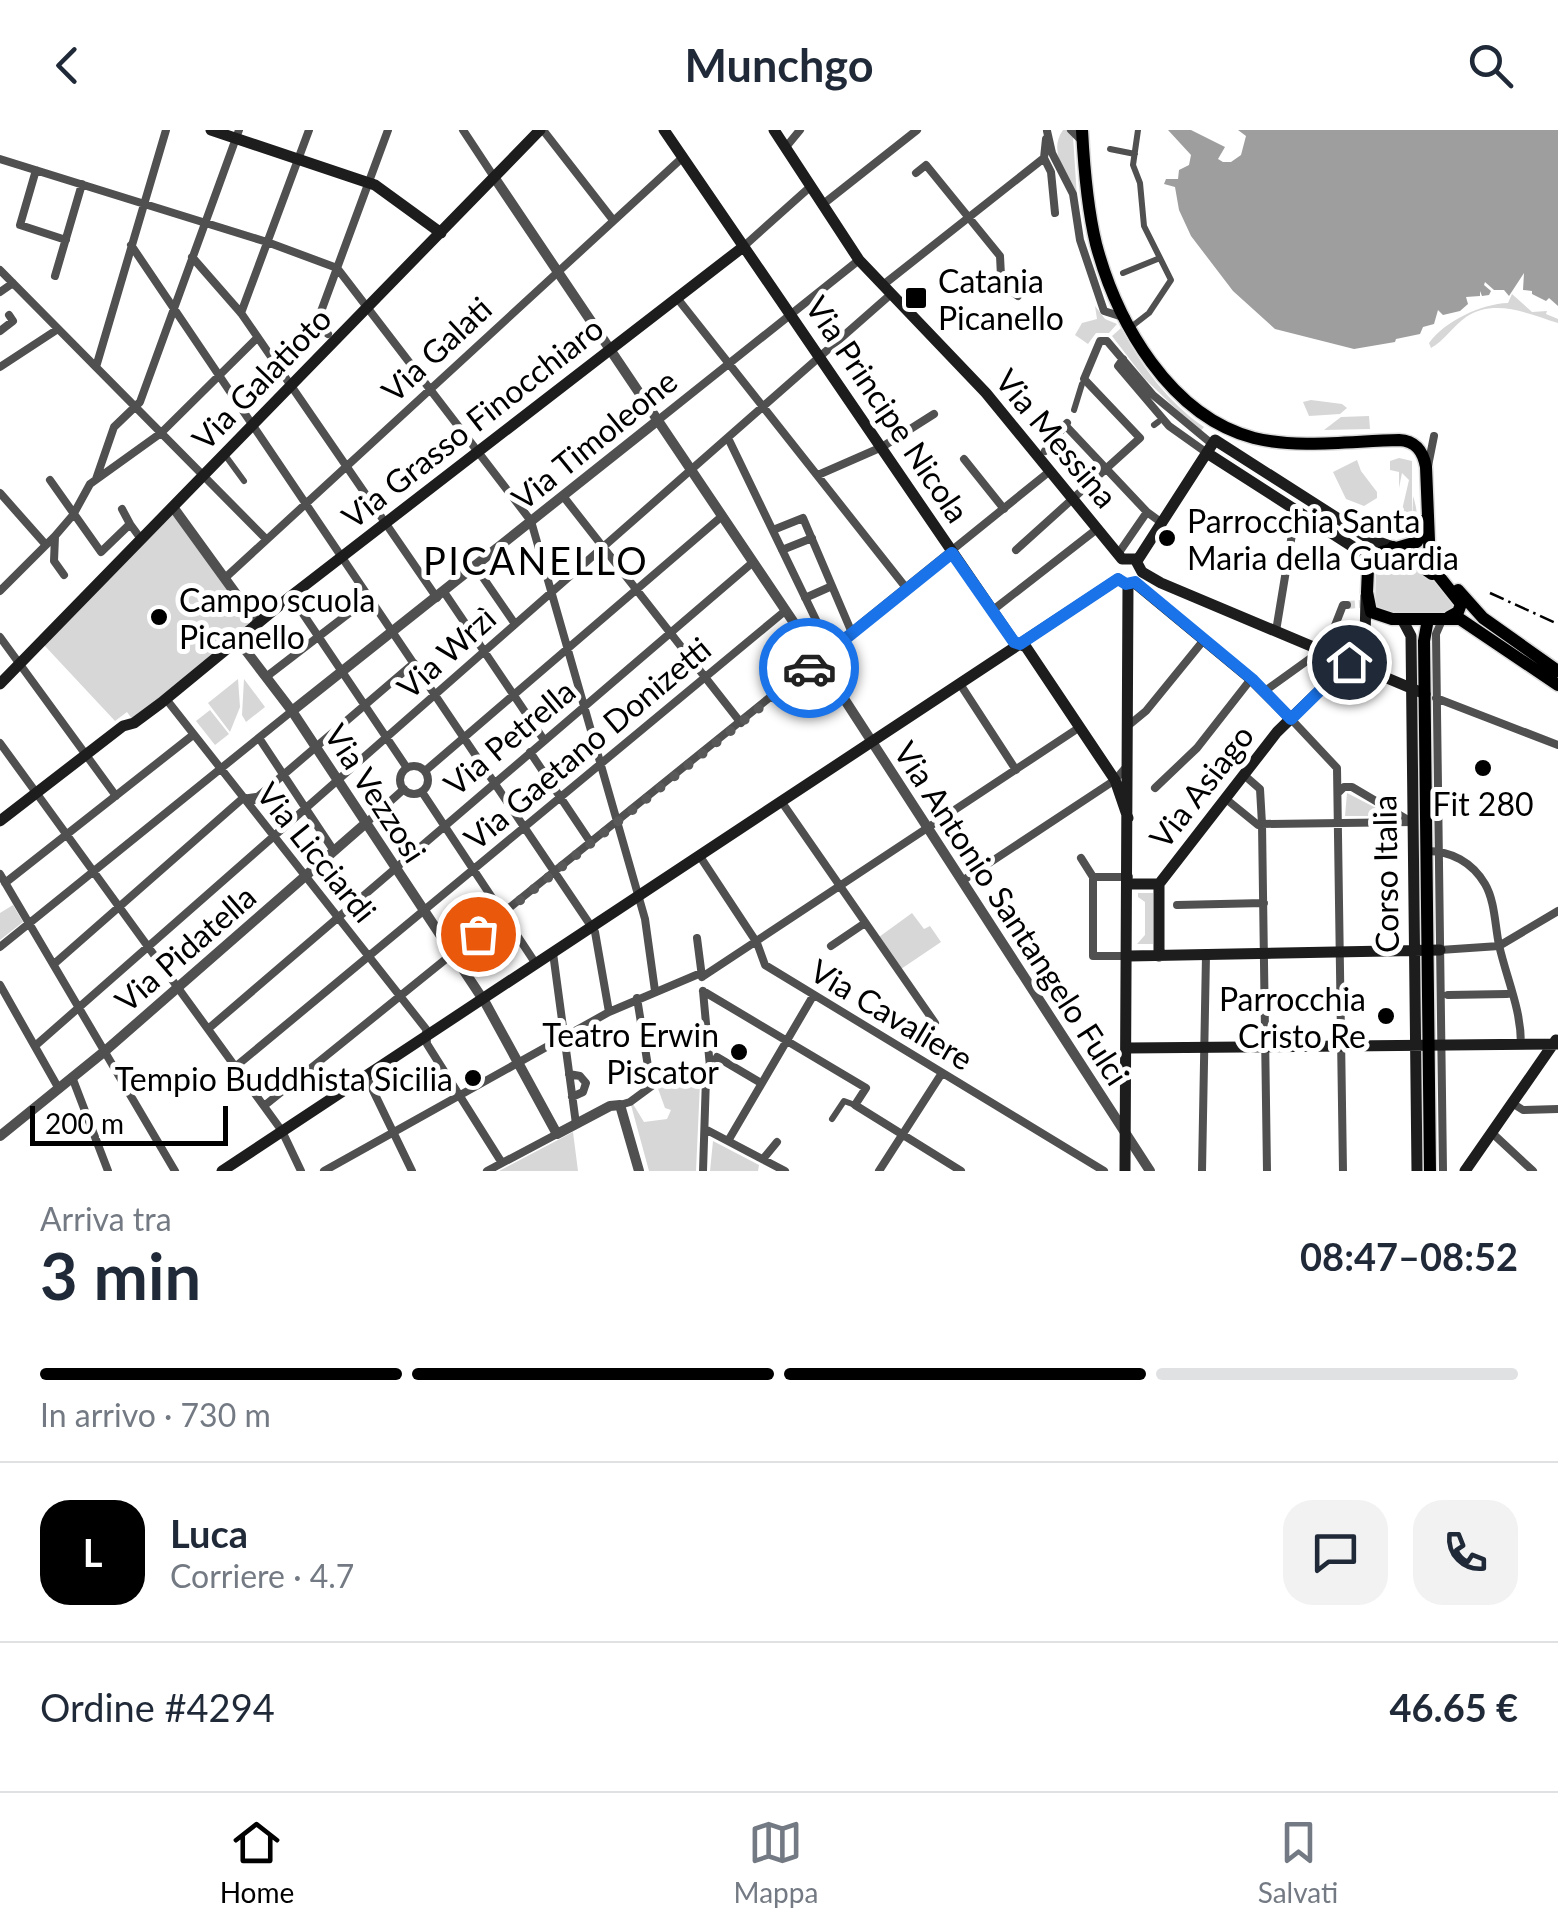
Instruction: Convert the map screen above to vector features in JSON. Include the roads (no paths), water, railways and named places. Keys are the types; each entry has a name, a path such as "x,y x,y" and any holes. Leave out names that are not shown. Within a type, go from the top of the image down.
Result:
{"main road":[{"path":"211,130 238,134 298,160 369,183 441,234"},
{"name":"Via Galatioto","path":"0,684 542,130"},
{"name":"Via Principe Nicola","path":"664,130 952,553 1014,642 1026,647 1116,780 1128,818"},
{"name":"Via Messina","path":"774,130 858,260 986,393 1118,554"},
{"path":"1082,136 1082,203 1102,262 1129,322 1178,394 1207,417 1237,433 1292,442 1390,440 1415,444 1423,453 1430,565 1460,600 1458,612 1407,628 1371,612 1364,600"},
{"name":"Via Grasso Finocchiaro","path":"0,821 166,699 291,596 743,247"},
{"path":"1211,446 1362,534 1393,547 1464,595 1472,617 1558,685"},
{"path":"1211,446 1294,509 1360,552 1368,568"},
{"path":"222,1171 871,741 1128,577 1211,446"},
{"path":"1294,509 1301,496"},
{"path":"1364,640 1368,568 1379,554 1420,539 1427,502"},
{"path":"1125,1171 1127,1138 1118,1116 1128,1048 1126,877 1128,577 1130,558 1118,554 1116,567 1128,577 1152,597 1203,642 1252,679 1291,719"},
{"path":"1128,577 1161,584 1431,696"},
{"path":"1440,618 1472,617 1558,672"},
{"name":"Via Asiago","path":"1161,882 1291,719 1364,640 1373,625 1387,618"},
{"name":"Corso Italia","path":"1430,1171 1425,747 1431,696 1424,645 1440,618"},
{"name":"Corso Italia","path":"1407,628 1411,688 1425,747"},
{"name":"Corso Italia","path":"1426,822 1433,851 1427,950"},
{"path":"1126,877 1161,882 1168,905 1162,954"},
{"path":"1126,956 1427,950"},
{"path":"1128,1048 1556,1041"},
{"path":"1464,1170 1556,1041"},
{"name":"Corso Italia","path":"1417,1171 1428,1045"}],"street":[{"path":"96,367 166,130"},
{"path":"241,313 309,130"},
{"path":"316,324 388,130"},
{"path":"462,130 494,178"},
{"path":"542,130 613,220"},
{"path":"786,147 800,130"},
{"path":"822,206 916,130"},
{"path":"1072,130 1082,136"},
{"path":"1129,322 1149,314 1172,276 1144,226 1140,183 1134,168 1138,130"},
{"path":"1047,131 1044,158 1051,172 1055,213"},
{"path":"1047,131 1052,154 1082,203"},
{"path":"96,479 114,427 140,402 238,134"},
{"path":"1110,149 1135,154"},
{"name":"Via Galati","path":"224,578 682,158"},
{"name":"Via Wrzì","path":"35,1046 820,357 968,217 1044,158"},
{"path":"0,159 268,242 336,268 531,521 645,918 654,991"},
{"path":"916,173 926,165 1000,256 1001,276 1008,289 1018,296"},
{"path":"36,170 20,225 66,240"},
{"name":"Via Antonio Santangelo Fulci","path":"494,178 786,610 1118,1116"},
{"path":"56,276 82,184"},
{"name":"Via Grasso Finocchiaro","path":"743,247 810,187"},
{"path":"131,245 591,927 609,1012"},
{"path":"192,257 241,313 385,524 484,652 544,740"},
{"path":"1123,272 1160,258"},
{"name":"Via Timoleone","path":"0,947 858,260"},
{"path":"0,270 266,539"},
{"path":"0,292 12,283"},
{"path":"677,298 907,588"},
{"path":"0,331 13,321 9,314"},
{"path":"304,324 316,324 328,334"},
{"path":"0,367 58,329"},
{"path":"0,591 73,515 96,479 161,433 258,338"},
{"path":"1045,451 1070,418 1100,341 1107,341 1123,360 1118,366 1162,418 1211,446"},
{"path":"1016,550 1142,436 1083,381"},
{"path":"818,476 882,447 934,414"},
{"path":"1070,418 1106,469 1146,511 1164,521"},
{"path":"728,438 830,651"},
{"path":"224,454 244,481"},
{"path":"964,459 1004,509"},
{"path":"264,1106 1051,470"},
{"path":"50,480 101,552 130,524"},
{"path":"0,494 46,546"},
{"path":"563,496 741,723"},
{"path":"173,506 257,623"},
{"path":"122,509 142,540"},
{"path":"1276,631 1294,509"},
{"path":"1118,554 1146,511"},
{"path":"424,795 428,769 721,517"},
{"path":"772,530 803,518 852,633"},
{"path":"993,610 1097,529"},
{"path":"55,536 55,564 64,575"},
{"path":"782,550 812,538"},
{"name":"Via Petrella","path":"208,1029 752,563"},
{"path":"475,566 515,624"},
{"path":"805,598 832,586"},
{"path":"291,596 405,766"},
{"path":"266,676 370,597"},
{"path":"1265,691 1323,651 1346,605"},
{"name":"Via Gaetano Donizetti","path":"235,1067 786,610"},
{"path":"1440,618 1431,696 1558,745"},
{"path":"1407,628 1424,645"},
{"path":"0,636 116,796"},
{"name":"Via Vezzosi","path":"237,639 292,711 482,999 557,1134"},
{"path":"1129,725 1146,711 1203,642"},
{"path":"54,964 414,664"},
{"path":"1155,788 1197,748 1252,679"},
{"path":"960,684 1016,770"},
{"name":"Via Licciardi","path":"166,699 426,1029 428,1044 502,1163"},
{"path":"1291,719 1334,766 1338,795 1343,1171"},
{"path":"324,1171 609,1012 702,975 757,943 1080,727"},
{"path":"175,1171 3,878 66,836 193,735"},
{"path":"259,738 334,851"},
{"path":"0,743 282,1131 301,1171"},
{"path":"530,752 591,842"},
{"path":"962,881 1116,780 1129,762"},
{"path":"405,766 428,769"},
{"path":"405,766 401,792 424,795"},
{"path":"1244,775 1260,789 1267,1171"},
{"path":"1338,795 1344,787 1352,787 1388,809 1426,822"},
{"name":"Via Pidatella","path":"0,1136 178,988 401,792"},
{"path":"424,795 536,964"},
{"path":"1226,799 1262,828"},
{"path":"781,801 935,1023"},
{"path":"1373,823 1386,819 1388,809"},
{"path":"1262,828 1273,824 1426,822"},
{"path":"1433,851 1461,860 1488,891 1499,946 1522,1016 1522,1044"},
{"name":"Via Cavaliere","path":"699,855 757,943 765,965 1104,1171"},
{"path":"1081,858 1093,877 1094,956 1126,956"},
{"path":"1093,877 1126,877"},
{"path":"1168,905 1264,903"},
{"path":"1427,950 1499,946 1558,911"},
{"path":"831,946 865,923"},
{"path":"696,938 711,1054 703,1171"},
{"path":"553,952 576,1124"},
{"path":"1202,1171 1206,955"},
{"path":"0,985 59,1089"},
{"path":"704,991 866,1088 855,1105"},
{"path":"1448,995 1508,994"},
{"path":"729,1138 813,996"},
{"path":"637,998 651,1086"},
{"path":"1428,1045 1442,1171"},
{"path":"708,1075 717,1057 761,1083"},
{"path":"879,1171 942,1073"},
{"path":"486,1171 610,1106 630,1102 674,1075 708,1075"},
{"path":"366,1076 412,1171"},
{"path":"570,1077 582,1076 587,1085 573,1101"},
{"path":"72,1077 108,1171"},
{"path":"832,1119 844,1101 855,1105 961,1171"},
{"path":"1512,1103 1522,1110 1558,1109"},
{"path":"620,1105 640,1171"},
{"path":"704,1129 729,1138 785,1171"},
{"path":"1492,1132 1532,1171"},
{"path":"1127,1138 1150,1171"},
{"path":"763,1160 777,1142"}],"tunnel":[{"path":"1347,605 1360,604"}],"railway":[{"path":"1490,593 1558,624"}],"place":[{"name":"Catania Picanello","path":"916,298"},
{"name":"Parrocchia Santa Maria della Guardia","path":"1167,538"},
{"name":"Campo scuola Picanello","path":"159,617"},
{"name":"Fit 280","path":"1483,768"},
{"name":"Parrocchia Cristo Re","path":"1386,1016"},
{"name":"Teatro Erwin Piscator","path":"739,1052"},
{"name":"Tempio Buddhista Sicilia","path":"473,1078"}],"district":[{"name":"PICANELLO","path":"536,560"}]}
